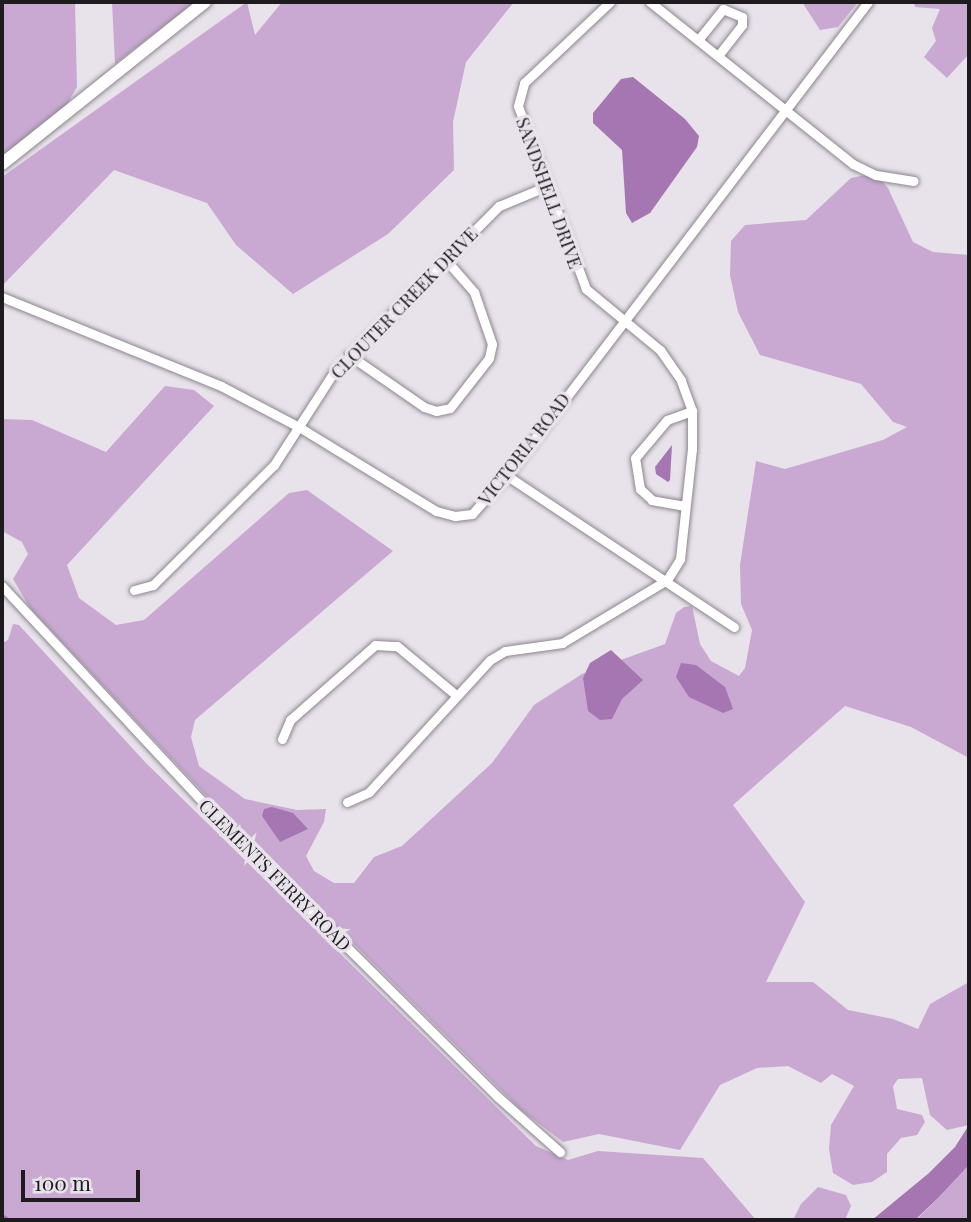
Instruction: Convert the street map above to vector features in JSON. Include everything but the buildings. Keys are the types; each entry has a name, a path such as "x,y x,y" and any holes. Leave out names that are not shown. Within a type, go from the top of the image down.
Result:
{"main road":[{"path":"2,164 205,2"}],"street":[{"name":"SANDSHELL DRIVE","path":"610,2 524,83 520,94 522,121 533,138 547,186 586,289 660,350 681,380 692,411"},
{"path":"650,2 853,164 876,176 914,181"},
{"name":"VICTORIA ROAD","path":"2,297 221,386 299,427 436,512 455,516 472,514 506,475 782,109 868,2"},
{"path":"698,40 723,9 742,18 742,25 718,56"},
{"name":"CLOUTER CREEK DRIVE","path":"134,590 153,585 274,465 349,355 499,206 547,186"},
{"path":"349,355 424,407 436,411 450,408 489,358 492,344 474,292 445,259"},
{"path":"347,802 369,792 490,660 505,651 562,643 667,580 680,559 685,506 692,411 667,420 635,458 640,489 652,500 685,506"},
{"path":"506,475 734,627"},
{"name":"CLEMENTS FERRY ROAD","path":"2,586 226,827 498,1097 560,1152"},
{"path":"282,739 290,720 375,645 397,646 456,695"}],"shaded area":[{"path":"2,2 75,2 77,87 63,111 2,155"},
{"path":"112,2 195,2 115,64"},
{"path":"247,2 255,35 282,2 514,2 466,62 453,122 454,170 388,234 293,294 236,245 207,203 114,170 2,286 2,177"},
{"path":"802,2 858,2 838,27 820,30"},
{"path":"914,2 969,2 969,54 947,78 924,57 936,41 932,28 940,9 915,7"},
{"path":"633,77 685,119 699,136 697,147 650,213 632,223 626,213 622,150 593,123 593,113 621,79"},
{"path":"875,173 888,188 913,242 933,252 969,255 969,758 911,727 845,706 733,805 805,902 766,982 813,982 848,1010 893,1019 918,1029 930,1004 969,982 969,1125 947,1130 930,1115 922,1078 898,1079 893,1086 897,1109 922,1115 925,1122 917,1135 901,1138 887,1154 887,1172 872,1182 853,1185 833,1173 829,1149 831,1125 854,1086 832,1074 821,1083 788,1066 757,1068 720,1085 680,1150 599,1134 563,1142 521,1110 229,820 30,608 13,579 28,554 22,542 2,531 2,419 32,420 106,452 165,386 194,390 214,406 67,565 79,598 116,625 144,620 289,493 307,490 393,551 195,720 191,737 199,766 245,799 297,810 326,809 324,822 306,856 314,871 334,883 354,883 374,857 402,846 492,763 534,705 582,674 665,644 676,613 684,607 692,606 700,644 711,661 739,676 745,668 752,630 741,604 740,565 756,461 785,469 883,440 907,427 893,422 861,384 760,355 738,312 730,275 731,241 745,225 806,220 851,178"},
{"path":"672,445 668,482 656,474 655,467"},
{"path":"13,624 19,625 146,763 536,1146 568,1160 598,1151 703,1158 756,1220 2,1220 2,643 8,640"},
{"path":"611,650 643,680 622,699 612,719 600,720 588,711 583,678 590,663"},
{"path":"681,663 696,665 725,687 733,709 723,713 689,697 676,677"},
{"path":"272,807 293,813 308,829 280,842 262,816 264,809"},
{"path":"969,1125 969,1165 938,1198 915,1220 872,1220 929,1173 955,1147"},
{"path":"969,1165 969,1220 916,1220 938,1198"},
{"path":"818,1187 846,1195 851,1206 845,1220 793,1220 801,1204"}],"waterway":[{"path":"2,1215 10,1220"}]}
